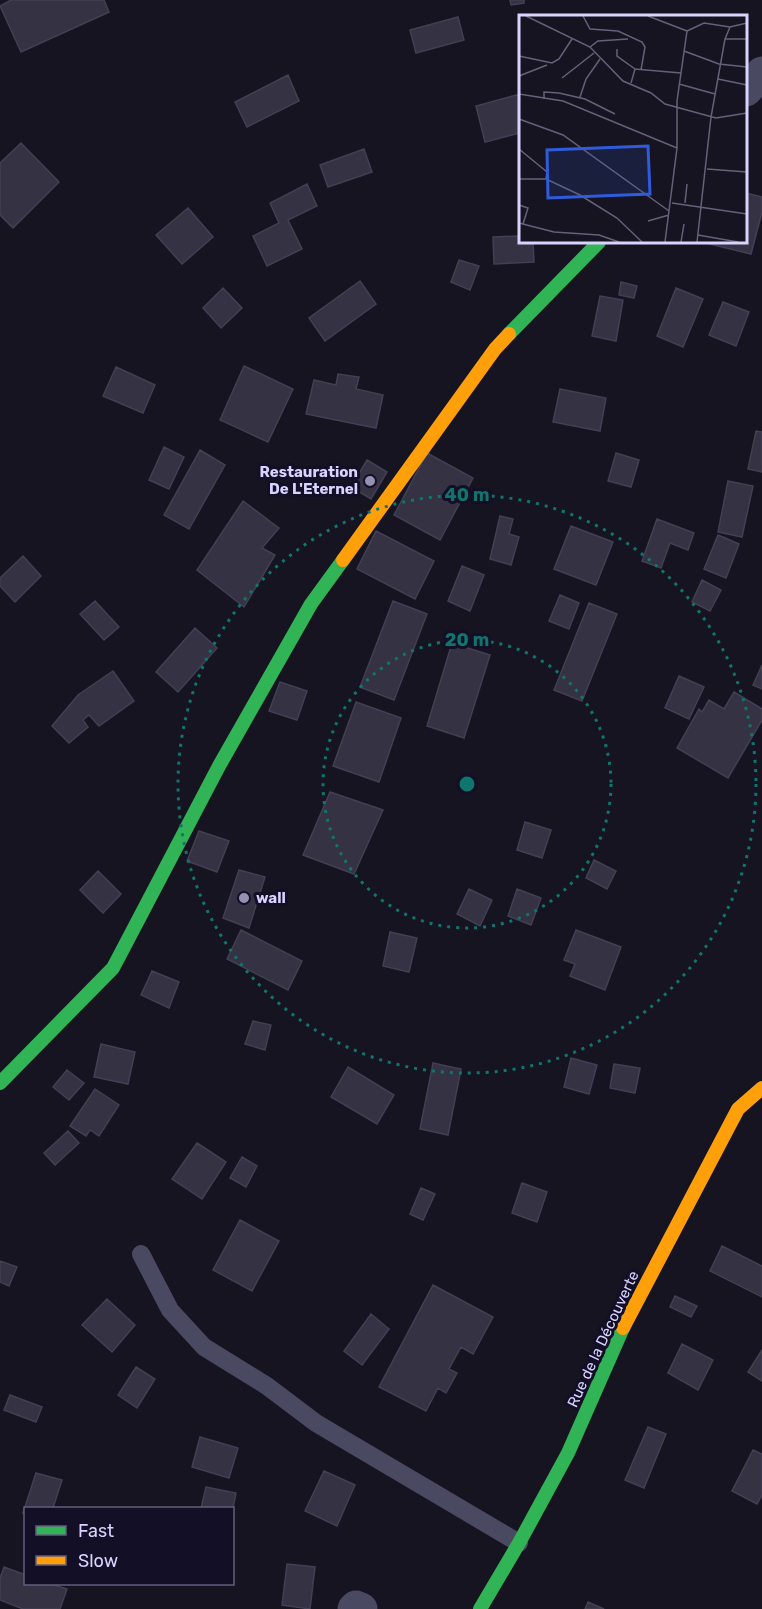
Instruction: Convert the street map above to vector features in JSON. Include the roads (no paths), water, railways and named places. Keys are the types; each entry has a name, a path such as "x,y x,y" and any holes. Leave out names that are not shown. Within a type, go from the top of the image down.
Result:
{"street":[{"path":"747,89 762,73"},
{"path":"0,1083 112,968 219,766 317,595 495,349 598,243"},
{"name":"Rue de la Découverte","path":"480,1609 568,1453 620,1334 738,1109 762,1088"},
{"path":"354,1609 356,1607 361,1609"}],"lane":[{"path":"141,1254 170,1310 204,1347 267,1386 316,1423 519,1543"}],"place":[{"name":"Restauration De L'Eternel","path":"370,481"},
{"name":"wall","path":"244,898"}]}
